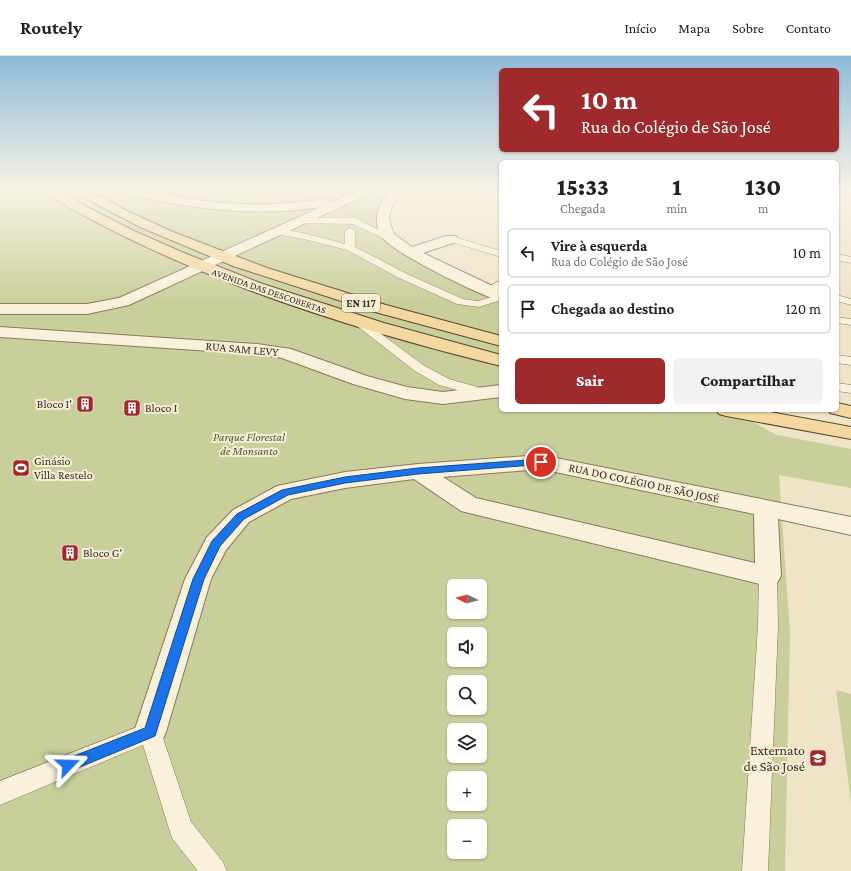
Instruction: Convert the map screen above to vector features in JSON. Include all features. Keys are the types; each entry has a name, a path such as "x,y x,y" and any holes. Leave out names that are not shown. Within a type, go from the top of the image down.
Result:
{"main road":[{"name":"AVENIDA DAS DESCOBERTAS","path":"117,227 148,243 203,267 274,293 356,320 499,360"},
{"name":"AVENIDA DAS DESCOBERTAS","path":"152,227 224,257 350,300 499,340"},
{"path":"839,409 851,412"},
{"path":"737,412 851,433"}],"street":[{"path":"0,309 87,309 123,302 289,227"},
{"path":"384,227 388,237 411,252 498,292"},
{"path":"411,252 451,239"},
{"name":"RUA SAM LEVY","path":"0,332 257,349 285,353 360,380 405,393 443,398 494,392"},
{"name":"RUA DO COLÉGIO DE SÃO JOSÉ","path":"150,732 198,579 216,544 241,516 285,492 345,480 418,471 541,462 851,526"},
{"path":"418,471 470,506 768,576 766,508"}],"lane":[{"path":"367,227 388,237"},
{"path":"350,230 350,248"},
{"path":"279,232 304,236 350,248 402,276 461,302 479,304 498,292"},
{"path":"451,239 499,253"},
{"path":"839,257 851,260"},
{"path":"839,290 851,293"},
{"path":"839,299 851,302"},
{"path":"356,320 419,368 444,382 494,392"},
{"path":"839,320 851,322"},
{"path":"839,359 851,361"},
{"path":"839,387 851,389"},
{"path":"755,871 768,626 768,576"},
{"path":"0,793 150,732 181,829 214,871"}],"green space":[{"name":"Parque Florestal de Monsanto","path":"0,227 391,227 397,244 499,292 499,412 734,412 777,435 851,449 851,488 779,475 790,633 785,871 0,871"},
{"path":"836,690 851,694 851,802"}],"place":[{"name":"Bloco I'","path":"85,404"},
{"name":"Bloco I","path":"132,408"},
{"name":"Ginásio Villa Restelo","path":"21,468"},
{"name":"Bloco G'","path":"70,553"},
{"name":"Externato de São José","path":"818,758"}],"route":[{"path":"68,765 150,732 198,579 216,544 241,516 285,492 345,480 418,471 541,462"}]}
